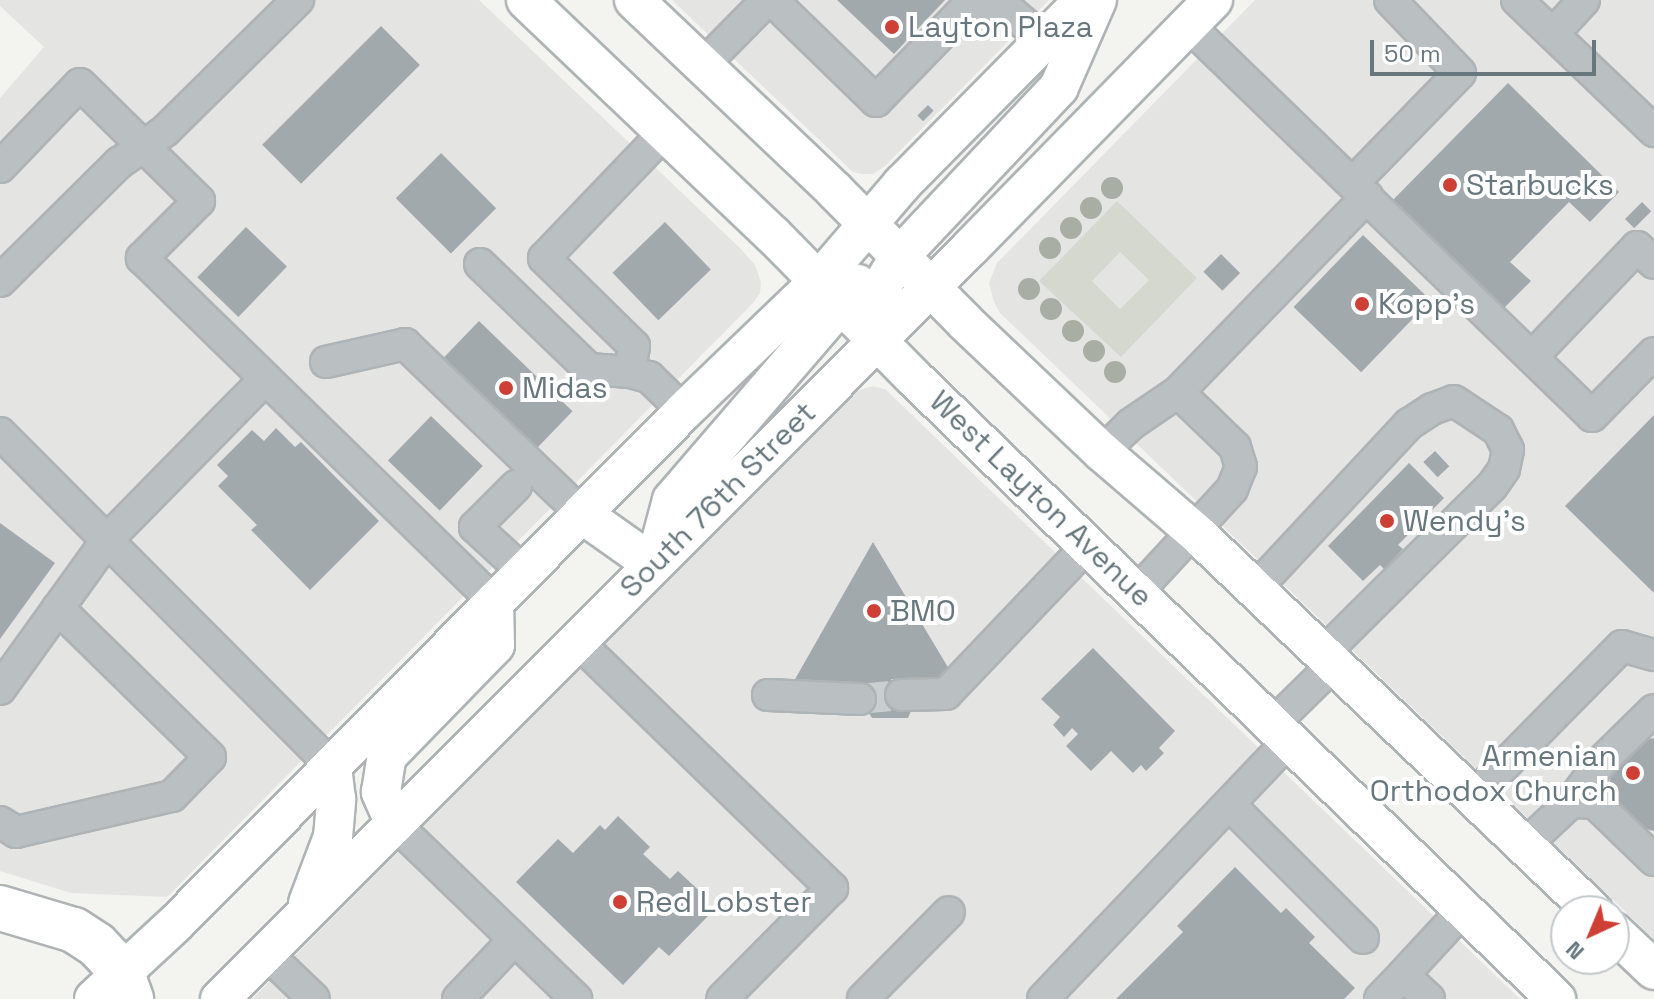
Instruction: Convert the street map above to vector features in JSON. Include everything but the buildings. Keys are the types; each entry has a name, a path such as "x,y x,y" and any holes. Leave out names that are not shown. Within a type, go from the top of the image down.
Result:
{"highway":[{"path":"0,908 74,930 97,945 115,990"}],"main road":[{"name":"West Layton Avenue","path":"526,0 666,131 1556,999"},
{"path":"634,0 868,224 929,288 1102,452 1195,532 1576,895"},
{"path":"582,514 654,565 672,500 831,293 868,224 902,184 1084,0"},
{"path":"877,339 874,299 899,257 1059,87 1097,0"},
{"name":"South 76th Street","path":"220,999 1200,13"},
{"path":"115,990 176,923 684,411 831,293"},
{"path":"395,824 381,792 387,756 495,645 494,602"},
{"path":"303,917 333,837 336,799 332,766"},
{"path":"1630,944 1650,959"}],"lane":[{"path":"0,281 119,163 165,131 297,0"},
{"path":"703,65 769,0 876,101 969,5 1005,7 1045,41"},
{"path":"1102,452 1131,424 1178,392 1360,190 1460,73 1390,0"},
{"path":"1517,0 1654,131"},
{"path":"1553,34 1584,0"},
{"path":"1200,13 1360,190 1592,416 1654,353"},
{"path":"0,167 80,84 199,201 142,258 494,602"},
{"path":"630,372 634,346 544,258 666,131"},
{"path":"1532,357 1637,247 1654,263"},
{"path":"480,264 589,369 630,372 649,377 684,411"},
{"path":"326,362 405,344 582,514"},
{"path":"0,689 107,540 265,379"},
{"path":"1138,591 1232,489 1241,467 1235,447 1178,392"},
{"path":"1043,999 1230,805 1283,731 1328,659 1492,486 1504,469 1508,450 1498,430 1454,401 1432,409 1409,424 1255,589"},
{"path":"0,433 332,766"},
{"path":"516,486 475,527 524,572"},
{"path":"901,695 946,694 1088,545"},
{"path":"0,822 16,832 172,796 210,757 58,608"},
{"path":"578,642 832,888 722,999"},
{"path":"1473,797 1622,646 1654,655"},
{"path":"768,695 860,699"},
{"path":"1524,846 1571,802 1601,762 1654,710"},
{"path":"1571,802 1595,803 1654,860"},
{"path":"1230,805 1363,938"},
{"path":"395,824 576,999"},
{"path":"1380,999 1463,910"},
{"path":"863,999 949,912"},
{"path":"458,999 514,940"},
{"path":"266,953 314,999"},
{"path":"1403,975 1429,999"}],"shaded area":[{"path":"0,0 479,0 741,249 755,265 761,282 760,293 753,303 167,897 71,893 0,871 0,98 44,47 0,6"},
{"path":"672,0 1049,0 885,166 873,174 862,174 853,172"},
{"path":"1255,0 1654,0 1654,939 1630,916 1630,895 1608,895 1000,313 989,283 997,263"},
{"path":"1117,201 1197,278 1121,357 1039,281","holes":["1120,252 1149,280 1120,309 1092,281"]},
{"path":"872,386 885,389 1520,999 252,999 840,406 857,391"}],"tunnel":[{"path":"860,699 901,695"}],"place":[{"name":"Layton Plaza","path":"892,27"},
{"name":"Starbucks","path":"1450,185"},
{"name":"Kopp's","path":"1362,304"},
{"name":"Midas","path":"506,388"},
{"name":"Wendy's","path":"1387,521"},
{"name":"BMO","path":"874,611"},
{"name":"Armenian Orthodox Church","path":"1633,773"},
{"name":"Red Lobster","path":"620,902"}]}
